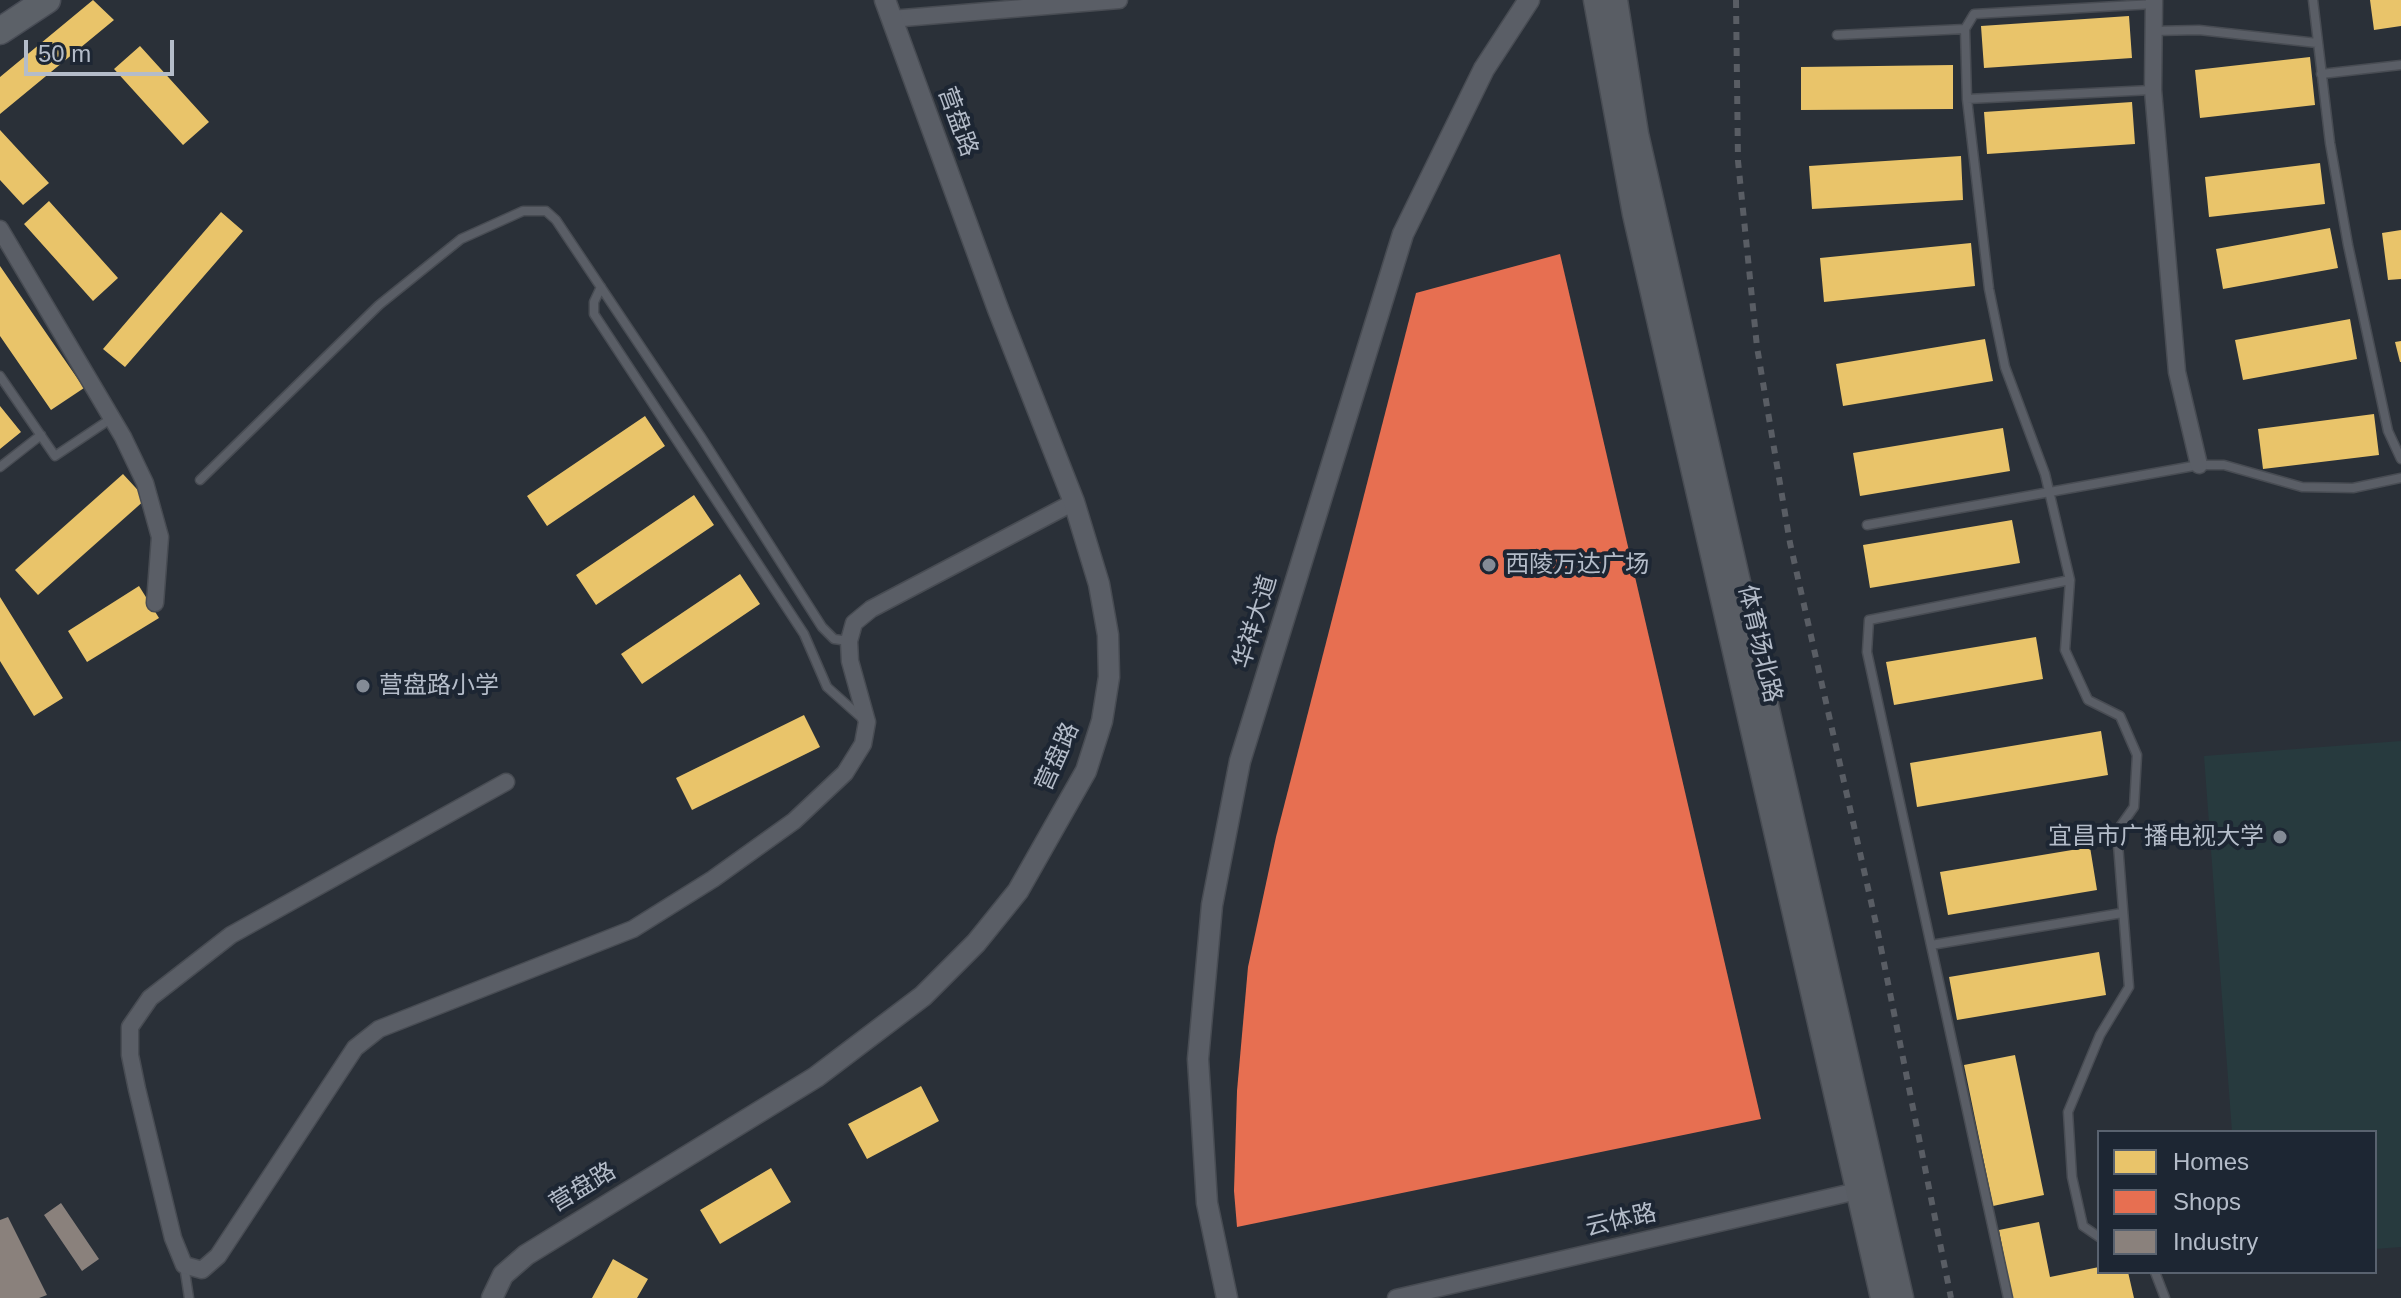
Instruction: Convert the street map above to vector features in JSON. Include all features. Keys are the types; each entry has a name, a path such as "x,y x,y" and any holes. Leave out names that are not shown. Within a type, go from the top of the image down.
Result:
{"main road":[{"path":"0,31 47,0"},
{"name":"体育场北路","path":"1595,0 1637,230 1882,1298"},
{"name":"体育场北路","path":"1616,0 1640,147 1902,1298"}],"street":[{"path":"888,9 1119,0"},
{"name":"华祥大道","path":"1227,1298 1207,1203 1198,1059 1212,905 1240,761 1403,234 1484,69 1529,0"},
{"path":"2154,2 2153,90 2177,372 2199,465"},
{"name":"营盘路","path":"492,1298 503,1275 526,1255 816,1077 923,996 976,943 1018,891 1086,771 1102,721 1109,677 1108,635 1099,584 1074,502 888,9"},
{"path":"0,229 112,418 145,483 160,537 155,603"},
{"path":"506,782 231,935 150,998 130,1027 130,1055 135,1078 173,1238 184,1265 202,1270 218,1256 355,1048 379,1029 633,929 794,821 845,773 863,744 867,722 855,688 849,641 854,623 871,609 1074,502"},
{"name":"云体路","path":"1396,1298 1857,1191"}],"lane":[{"path":"2313,0 2321,74 2348,245 2388,431 2401,459"},
{"path":"2097,1236 2083,1226 2072,1177 2068,1112 2100,1035 2129,987 2117,831 2134,807 2137,755 2120,716 2088,700 2065,650 2070,580 2049,492 2005,367 1989,289 1967,99 1965,29 1974,14 2154,2"},
{"path":"1837,35 1965,29"},
{"path":"2154,31 2199,30 2317,43"},
{"path":"2321,74 2401,65"},
{"path":"1967,99 2153,90"},
{"path":"200,480 379,305 461,239 523,211 546,211 601,287 822,627 834,639 849,641"},
{"path":"601,287 594,302 594,314 804,634 827,687 867,722"},
{"path":"0,376 55,456 112,418"},
{"path":"0,467 41,435"},
{"path":"1867,525 2199,465 2224,465 2275,476 2302,487 2353,488 2401,478"},
{"path":"2008,1298 1867,652 1869,620 2070,580"},
{"path":"1931,945 2122,913"},
{"path":"184,1265 189,1298"},
{"path":"2156,1274 2165,1298"}],"green space":[{"path":"2401,741 2401,1247 2377,1249 2377,1130 2232,1130 2204,756"}],"building: Homes":[{"path":"93,0 114,20 0,114 0,77"},
{"path":"2370,0 2401,0 2401,26 2374,30"},
{"path":"2129,16 2132,58 1984,68 1981,26"},
{"path":"140,46 209,122 183,145 114,69"},
{"path":"2310,57 2315,105 2200,118 2195,70"},
{"path":"1953,65 1953,109 1801,110 1801,67"},
{"path":"2132,102 2135,144 1987,154 1984,112"},
{"path":"0,130 49,183 23,205 0,180"},
{"path":"1961,156 1963,200 1812,209 1809,166"},
{"path":"2320,163 2325,204 2209,217 2205,177"},
{"path":"49,201 118,278 93,301 24,224"},
{"path":"221,212 243,231 125,367 103,349"},
{"path":"2330,228 2338,268 2223,289 2216,249"},
{"path":"2401,230 2401,279 2388,280 2382,233"},
{"path":"1971,243 1975,286 1824,302 1820,258"},
{"path":"0,266 84,388 51,410 0,336"},
{"path":"2350,319 2357,359 2243,380 2235,340"},
{"path":"1985,339 1993,381 1843,406 1836,364"},
{"path":"2401,341 2401,362 2400,362 2395,342"},
{"path":"0,406 21,432 0,449"},
{"path":"2374,414 2379,455 2263,469 2258,429"},
{"path":"645,416 665,446 547,526 527,496"},
{"path":"2003,428 2010,471 1860,496 1853,453"},
{"path":"123,474 146,499 38,595 15,570"},
{"path":"694,495 714,525 596,605 576,575"},
{"path":"2012,520 2020,563 1870,588 1863,545"},
{"path":"740,574 760,604 642,684 621,654"},
{"path":"139,586 159,618 87,662 68,631"},
{"path":"0,597 63,698 34,716 0,661"},
{"path":"2036,637 2043,679 1894,705 1886,662"},
{"path":"804,715 820,747 692,810 676,778"},
{"path":"2101,731 2108,775 1917,807 1910,763"},
{"path":"2090,847 2097,890 1948,915 1940,872"},
{"path":"2099,952 2106,995 1957,1020 1949,977"},
{"path":"2015,1055 2044,1195 1993,1206 1964,1065"},
{"path":"921,1086 939,1121 867,1159 848,1124"},
{"path":"771,1168 791,1202 720,1244 700,1210"},
{"path":"2039,1222 2050,1277 2097,1267 2097,1274 2128,1274 2134,1298 2012,1298 1999,1230"},
{"path":"613,1259 648,1279 637,1298 592,1298"}],"building: Shops":[{"name":"西陵万达广场","path":"1560,254 1761,1119 1237,1227 1234,1191 1237,1091 1248,967 1276,837 1416,293"}],"building: Industry":[{"path":"61,1203 99,1259 82,1271 44,1215"},
{"path":"8,1217 47,1295 39,1298 0,1298 0,1220"}],"railway":[{"path":"1736,0 1738,161 1757,347 1790,543 1877,928 1951,1298"}],"place":[{"name":"西陵万达广场","path":"1489,565"},
{"name":"营盘路小学","path":"363,686"},
{"name":"宜昌市广播电视大学","path":"2280,837"}]}
